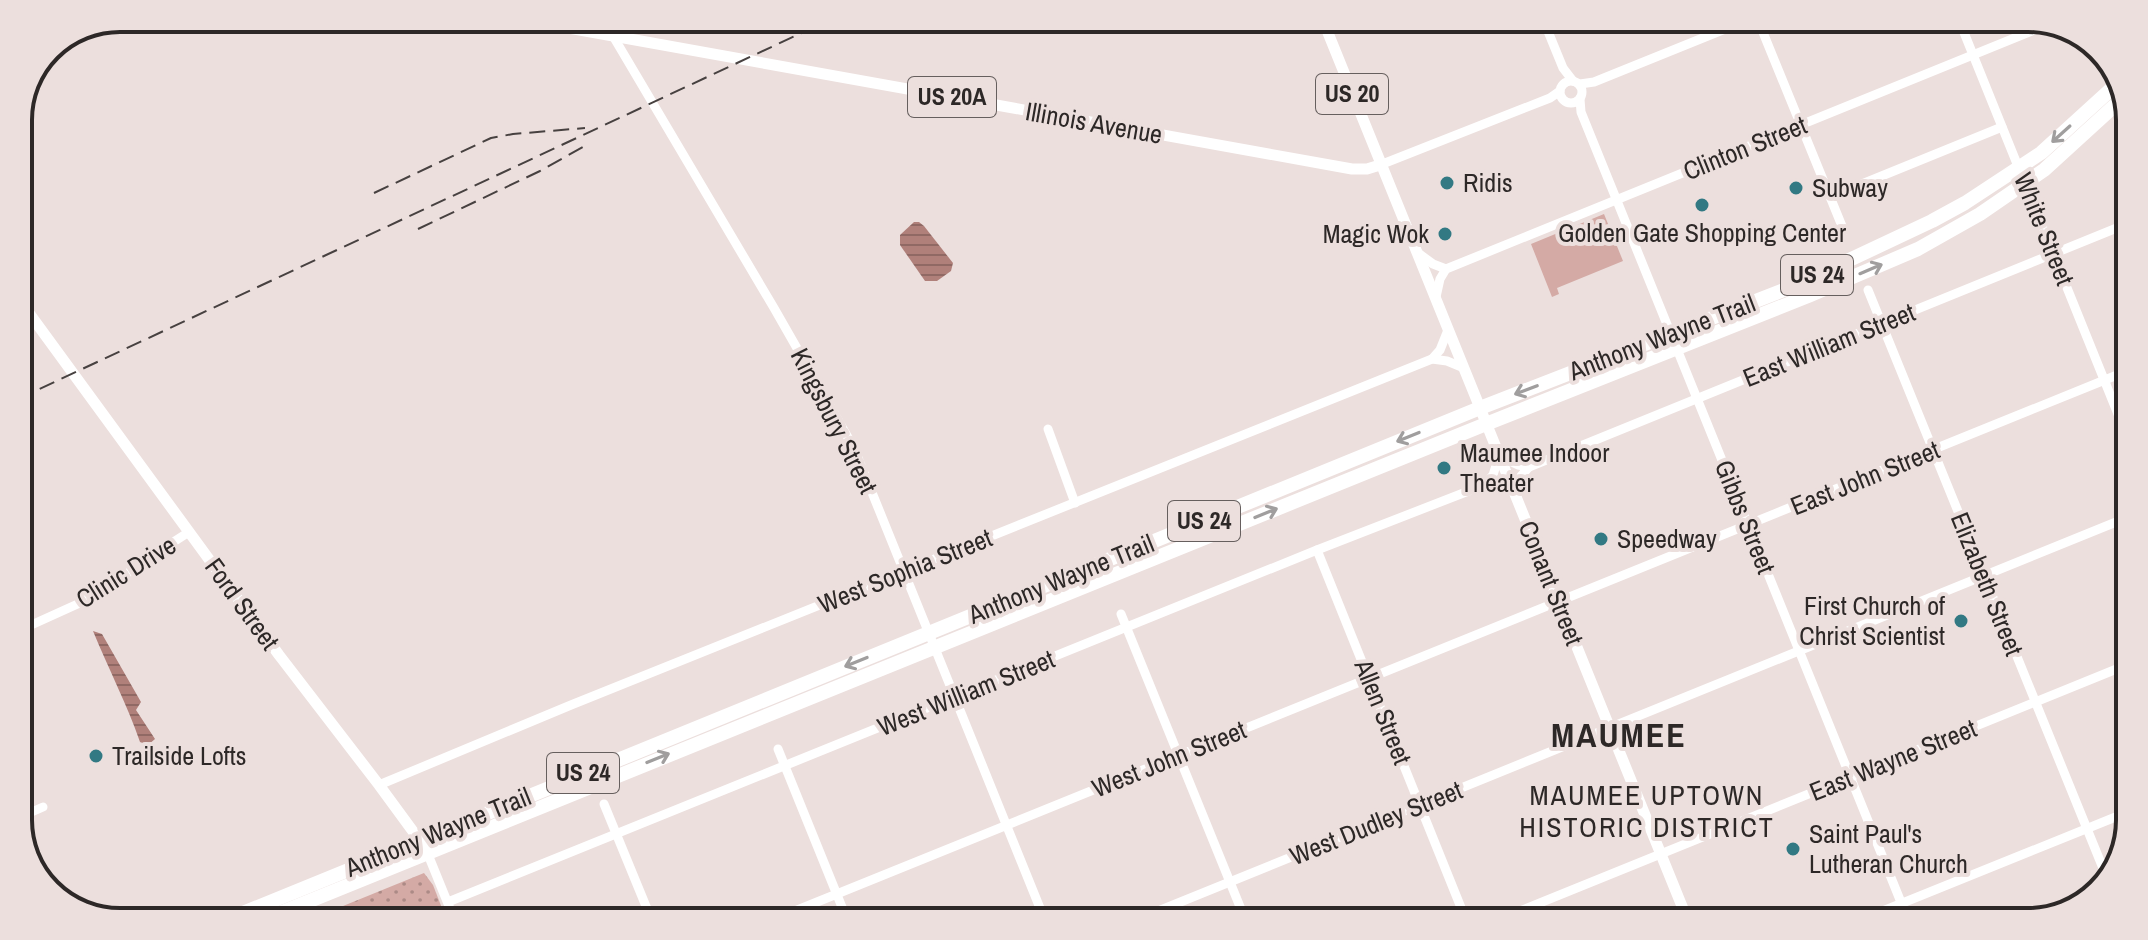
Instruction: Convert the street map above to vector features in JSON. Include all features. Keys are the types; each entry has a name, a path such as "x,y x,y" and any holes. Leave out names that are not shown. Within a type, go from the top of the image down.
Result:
{"highway":[{"name":"Anthony Wayne Trail","path":"932,640 1480,408 1674,341 1918,249 1980,214 2110,90"},
{"name":"Anthony Wayne Trail","path":"2022,176 2044,170 2114,106"},
{"name":"Anthony Wayne Trail","path":"257,908 423,846 932,640 1486,424 1674,341"},
{"name":"Anthony Wayne Trail","path":"290,908 423,846"}],"main road":[{"name":"Illinois Avenue","path":"591,32 1352,169 1380,165"},
{"name":"Conant Street","path":"1328,32 1683,908"},
{"name":"Ford Street","path":"32,317 423,846"}],"street":[{"name":"Gibbs Street","path":"1548,32 1904,908"},
{"path":"1380,165 1718,32"},
{"path":"1763,32 1844,231"},
{"name":"White Street","path":"1964,32 2116,408"},
{"name":"Clinton Street","path":"1446,269 2029,32"},
{"name":"Kingsbury Street","path":"613,36 854,448 1040,908"},
{"path":"1830,197 2002,127"},
{"name":"East William Street","path":"1529,467 2116,228"},
{"path":"1417,253 1446,269 1440,279 1436,299"},
{"name":"Elizabeth Street","path":"1868,290 2102,867"},
{"path":"1432,359 1440,350 1448,330"},
{"path":"1432,359 1464,368"},
{"name":"West Sophia Street","path":"379,785 585,699 1432,359"},
{"name":"East John Street","path":"1558,601 2116,376"},
{"path":"1048,429 1075,503"},
{"path":"1484,485 1493,475 1499,456 1529,467"},
{"path":"1484,485 1497,485 1514,492 1529,467"},
{"name":"West William Street","path":"448,902 1484,485"},
{"name":"West Dudley Street","path":"1167,908 2116,522"},
{"name":"Clinic Drive","path":"32,625 117,582 189,532"},
{"name":"Allen Street","path":"1317,550 1461,908"},
{"name":"West John Street","path":"801,908 1558,601"},
{"path":"1121,614 1241,908"},
{"name":"East Wayne Street","path":"1527,908 2116,669"},
{"path":"778,749 843,908"},
{"path":"604,804 647,908"},
{"path":"32,812 43,807"},
{"path":"1890,908 2116,817"},
{"name":"Ford Street","path":"423,846 450,908"}],"shaded area":[{"path":"1604,214 1623,261 1557,288 1559,294 1552,297 1531,244"},
{"path":"914,222 924,226 953,263 951,271 937,281 925,281 900,245 900,235"},
{"path":"93,631 102,634 141,702 136,710 155,739 148,745 140,742"},
{"path":"424,873 433,885 442,908 338,908"}],"railway":[{"path":"32,392 803,32"},
{"path":"374,193 491,138 585,128"},
{"path":"418,229 540,171 588,144"}],"place":[{"name":"Ridis","path":"1447,183"},
{"name":"Subway","path":"1796,188"},
{"name":"Golden Gate Shopping Center","path":"1702,205"},
{"name":"Magic Wok","path":"1445,234"},
{"name":"Maumee Indoor Theater","path":"1444,468"},
{"name":"Speedway","path":"1601,539"},
{"name":"First Church of Christ Scientist","path":"1961,621"},
{"name":"Trailside Lofts","path":"96,756"},
{"name":"Saint Paul's Lutheran Church","path":"1793,849"}],"district":[{"name":"MAUMEE","path":"1619,735"},
{"name":"MAUMEE UPTOWN HISTORIC DISTRICT","path":"1647,811"}]}
